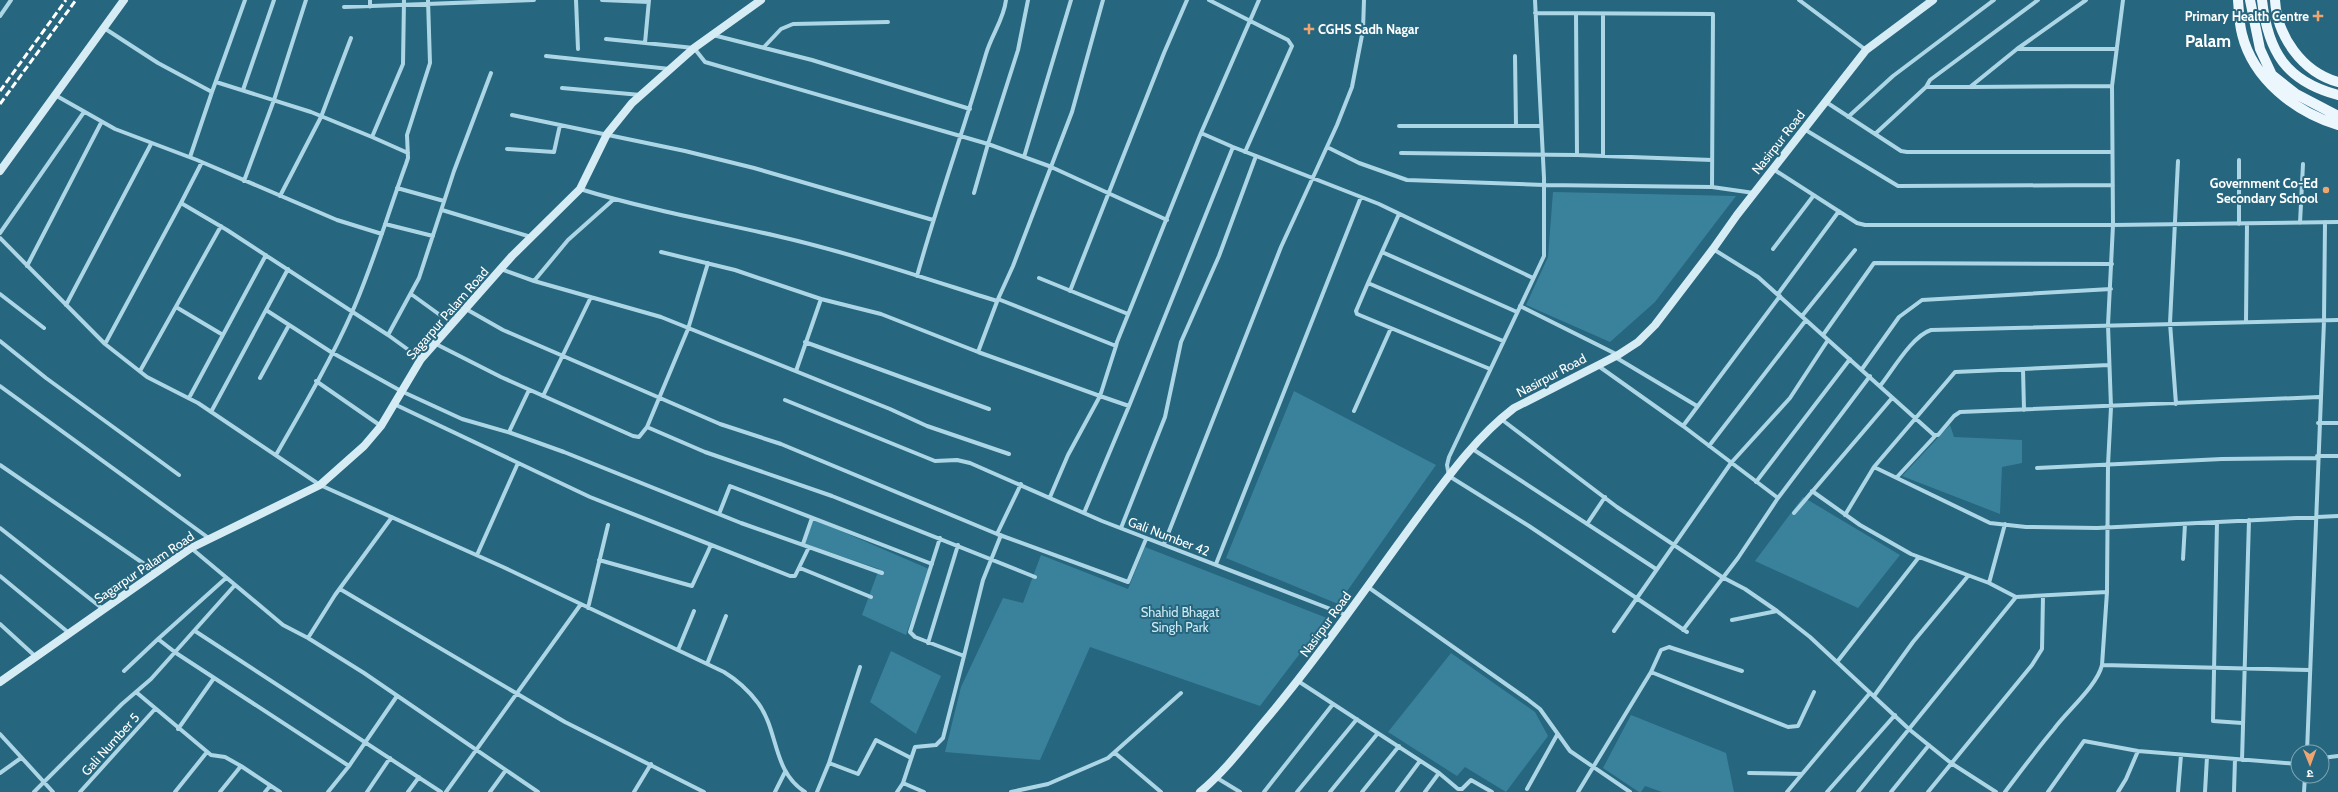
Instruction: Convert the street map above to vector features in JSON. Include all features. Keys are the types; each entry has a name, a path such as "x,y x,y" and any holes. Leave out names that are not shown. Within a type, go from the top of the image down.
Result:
{"main road":[{"path":"2238,0 2242,34 2249,53 2267,80 2308,114 2338,125"},
{"path":"2250,0 2260,49 2272,75 2296,94 2338,116"},
{"path":"2262,0 2272,44 2283,65 2306,83 2338,95"},
{"path":"2275,0 2276,12 2284,36 2300,59 2316,71 2338,82"}],"street":[{"path":"0,16 11,0"},
{"path":"0,171 124,0"},
{"path":"190,157 246,0"},
{"path":"242,90 274,0"},
{"path":"244,181 274,100 306,0"},
{"path":"370,0 370,7"},
{"path":"372,137 403,64 404,0"},
{"path":"276,455 352,311 382,234 408,153 407,135 430,63 428,0"},
{"path":"344,7 404,6 534,0"},
{"path":"576,0 578,49"},
{"path":"602,0 649,1 646,43"},
{"name":"Sagarpur Palam Road","path":"0,682 191,548 320,485 364,446 381,426 421,359 434,343 501,268 580,189 607,134 632,103 694,48 761,0"},
{"path":"917,276 933,220 970,110 989,43 1003,13 1006,0"},
{"path":"974,193 1018,50 1028,0"},
{"path":"1024,157 1071,0"},
{"path":"978,352 1013,266 1072,112 1103,0"},
{"path":"1070,291 1187,0"},
{"path":"1208,0 1249,19 1291,43 1292,50 1245,152"},
{"path":"1050,497 1068,455 1100,396 1128,314 1201,133 1249,19 1259,0"},
{"path":"1164,544 1281,247 1352,87 1363,30 1364,0"},
{"path":"1535,0 1543,153 1544,256 1449,457 1447,465 1449,476 1685,631 1722,577 1738,558 1778,498 1870,376"},
{"path":"1799,0 1866,50"},
{"name":"Nasirpur Road","path":"1200,792 1217,778 1298,681 1471,448 1500,419 1514,408 1596,364 1616,356 1638,342 1655,325 1754,193 1866,50 1933,0"},
{"path":"1848,118 1893,76 1994,0"},
{"path":"1875,134 1926,88 1930,80 2038,0"},
{"path":"1970,87 2017,49 2086,0"},
{"path":"2005,792 2054,728 2082,696 2097,676 2102,665 2107,592 2108,465 2111,407 2108,325 2111,290 2113,225 2112,86 2123,0"},
{"path":"1535,13 1713,14 1712,187"},
{"path":"1576,14 1577,155"},
{"path":"1603,14 1603,155"},
{"path":"764,47 780,29 793,24 888,22"},
{"path":"104,28 158,63 212,92"},
{"path":"712,35 812,60 970,110"},
{"path":"280,196 321,117 351,38"},
{"path":"606,39 694,48 705,62 988,144 1024,157 1051,167 1167,220"},
{"path":"2017,49 2117,48"},
{"path":"546,56 671,69"},
{"path":"1515,56 1516,126"},
{"path":"388,335 420,278 444,201 491,73"},
{"path":"216,82 274,100 321,117 408,153"},
{"path":"1926,88 2112,86"},
{"path":"562,88 641,95"},
{"path":"55,95 101,123 151,144 190,157 337,220 382,234"},
{"path":"1826,102 1848,118 1901,151 2112,152"},
{"path":"0,233 84,112"},
{"path":"512,115 607,134 754,168 933,220"},
{"path":"26,266 101,123"},
{"path":"507,149 554,152 560,125"},
{"path":"1399,126 1541,126"},
{"path":"1804,129 1898,186 2113,185"},
{"path":"1201,133 1245,152 1361,197 1533,278"},
{"path":"66,305 151,144"},
{"path":"1084,513 1129,406 1233,147"},
{"path":"1326,147 1358,162 1407,180 1544,185 1712,187 1754,193"},
{"path":"1401,153 1543,153 1712,160"},
{"path":"1121,528 1165,417 1181,342 1219,256 1256,156"},
{"path":"2239,160 2239,224"},
{"path":"105,344 202,162"},
{"path":"2176,404 2170,323 2178,162"},
{"path":"2300,222 2303,164"},
{"path":"1773,169 1856,223 1865,225 2113,225 2338,222"},
{"path":"397,188 444,201"},
{"path":"580,189 614,200 778,237 917,276 998,300 1116,346"},
{"path":"1773,249 1814,195"},
{"path":"1216,564 1361,197"},
{"path":"534,281 568,240 614,200"},
{"path":"181,203 221,226 288,269 388,335 421,359"},
{"path":"442,210 532,237"},
{"path":"1683,426 1839,211"},
{"path":"1399,214 1356,313 1490,369"},
{"path":"2307,744 2319,397 2324,321 2325,222"},
{"path":"385,224 433,236"},
{"path":"2246,321 2247,224"},
{"path":"140,371 221,226"},
{"path":"0,238 26,266 105,344 140,371 189,398 320,485 477,555 678,650 737,680 759,703 785,772 793,784 805,792"},
{"path":"1713,249 1758,277 1870,376 1914,418 1936,435"},
{"path":"1802,316 1856,250"},
{"path":"661,252 735,270 822,299 881,314 978,352 1129,406"},
{"path":"1382,252 1517,312"},
{"path":"189,398 266,255"},
{"path":"434,343 529,390 633,436 639,437 647,427 658,397 688,329 708,263"},
{"path":"1823,335 1874,263 2112,264"},
{"path":"501,268 534,281 661,317 796,371 927,426 1009,454"},
{"path":"211,412 288,269"},
{"path":"1039,278 1128,314"},
{"path":"1368,283 1503,341"},
{"path":"1862,369 1899,317 1922,300 2111,290"},
{"path":"0,294 44,328"},
{"path":"411,294 451,323"},
{"path":"543,396 561,355 591,297"},
{"path":"796,371 805,342 822,299"},
{"path":"1520,306 1616,356 1697,406"},
{"path":"176,307 223,335"},
{"path":"465,308 503,330 720,424 781,444 999,535 1128,582 1146,539"},
{"path":"266,310 331,352 401,392 462,419 509,432 564,452 719,514 882,573"},
{"path":"1709,446 1806,320"},
{"path":"1880,386 1914,341 1931,330 2246,321 2338,320"},
{"path":"260,378 289,325"},
{"path":"1354,411 1391,328"},
{"path":"1614,631 1731,463 1790,398 1828,340"},
{"path":"0,341 46,378 179,475"},
{"path":"805,342 989,409"},
{"path":"1756,482 1850,359"},
{"path":"1596,364 1683,426 1778,498"},
{"path":"1845,515 1874,467 1914,418 1955,372 2109,365"},
{"path":"2023,369 2024,410"},
{"path":"316,381 381,426"},
{"path":"0,386 210,539"},
{"path":"509,432 529,390"},
{"path":"1897,477 1936,435 1960,412 2111,407 2319,397"},
{"path":"1794,513 1892,398"},
{"name":"Gali Number 42","path":"785,400 935,461 962,460 1021,484 1146,539 1164,544 1346,615"},
{"path":"394,404 590,497 790,576 795,576 809,547"},
{"path":"1500,419 1605,497 1722,577 1745,589 1778,611 1810,637 1910,730 1951,763 1996,792"},
{"path":"2318,423 2338,423"},
{"path":"647,427 705,452 832,496 1035,577"},
{"path":"1471,448 1656,569"},
{"path":"2037,468 2222,459 2338,456"},
{"path":"477,555 518,463"},
{"path":"0,465 157,572"},
{"path":"1874,467 1990,523 2026,527 2108,527 2338,516"},
{"path":"896,792 904,783 911,758 918,746 936,745 942,738 983,580 999,535 1021,484"},
{"path":"719,514 730,486 932,564"},
{"path":"1812,491 1845,515 1919,557 1989,583 2016,597 2107,592"},
{"path":"1587,524 1605,497"},
{"path":"308,638 340,588 392,517"},
{"path":"803,544 812,518"},
{"path":"2242,760 2249,520"},
{"path":"2217,522 2213,721 2242,723"},
{"path":"1989,583 2005,524"},
{"path":"2183,559 2184,524"},
{"path":"588,608 608,525"},
{"path":"0,528 103,609"},
{"path":"940,538 910,632 911,636 964,656"},
{"path":"600,560 692,586 711,545"},
{"path":"928,642 958,545"},
{"path":"191,548 283,626 308,638 397,696 538,792"},
{"path":"1837,662 1919,557"},
{"path":"800,568 871,597"},
{"path":"0,576 69,633"},
{"path":"1787,792 1872,694 1968,576"},
{"path":"124,671 226,578"},
{"path":"34,792 45,783 176,653 235,585"},
{"path":"1368,587 1540,709 1570,752 1630,792"},
{"path":"340,588 565,722 704,792"},
{"path":"1928,792 2032,665 2042,649 2043,596"},
{"path":"1858,792 1910,730 2016,597"},
{"path":"446,792 581,604"},
{"path":"678,650 694,611"},
{"path":"1732,620 1778,611"},
{"path":"707,664 726,616"},
{"path":"0,624 35,656"},
{"path":"195,631 364,742 419,776 441,792"},
{"path":"158,639 176,653 348,766"},
{"path":"1578,792 1651,672 1661,650 1669,647 1742,671"},
{"path":"2102,665 2310,670"},
{"path":"817,792 829,763 860,667"},
{"path":"1651,672 1788,727 1798,726 1814,692"},
{"path":"178,729 214,678"},
{"path":"1298,681 1399,746 1439,773 1458,789 1462,791 1470,780 1486,791 1492,792"},
{"path":"136,692 207,752 215,757 225,757 280,792"},
{"path":"1011,792 1048,784 1115,753 1181,694"},
{"path":"328,792 397,696"},
{"path":"1264,792 1333,704"},
{"name":"Gali Number 5","path":"80,792 155,709"},
{"path":"1826,792 1895,715"},
{"path":"1297,792 1357,719"},
{"path":"1330,792 1378,733"},
{"path":"0,735 53,792"},
{"path":"1527,789 1557,735"},
{"path":"829,763 858,774 876,740 911,758"},
{"path":"2048,792 2084,741 2138,752 2181,754 2290,763"},
{"path":"1891,792 1929,745"},
{"path":"1362,792 1399,746"},
{"path":"175,792 207,752"},
{"path":"2118,792 2126,779 2138,752"},
{"path":"1115,753 1161,792"},
{"path":"2178,792 2181,754"},
{"path":"2205,792 2207,757"},
{"path":"0,773 21,758"},
{"path":"367,792 390,758"},
{"path":"2234,792 2235,759"},
{"path":"1397,792 1420,761"},
{"path":"634,792 651,764"},
{"path":"220,792 241,766"},
{"path":"490,792 506,770"},
{"path":"775,792 785,772"},
{"path":"1425,792 1439,773"},
{"path":"1749,773 1802,774"},
{"path":"408,792 419,776"},
{"path":"1217,778 1240,792"},
{"path":"904,783 924,792"},
{"path":"265,792 270,786"},
{"path":"527,792 530,787"}],"green space":[{"path":"1553,192 1736,196 1655,302 1610,342 1526,305 1548,257"},
{"path":"1294,391 1436,465 1338,604 1226,558"},
{"path":"1950,425 1954,437 2022,440 2022,463 2002,467 2000,514 1902,476"},
{"path":"1803,497 1900,555 1858,608 1755,561"},
{"path":"813,519 929,569 906,635 862,615 879,569 805,544"},
{"name":"Shahid Bhagat Singh Park","path":"1145,547 1327,618 1260,706 1090,647 1040,760 945,752 961,687 1003,598 1023,603 1041,555 1128,589"},
{"path":"891,651 941,676 916,734 870,702"},
{"path":"1451,653 1535,712 1548,736 1506,792 1465,767 1457,776 1388,732"},
{"path":"1631,715 1726,753 1734,792 1662,792 1645,786 1641,792 1639,792 1603,768"}],"railway":[{"path":"0,91 66,0"},
{"path":"0,104 76,0"}],"place":[{"name":"Primary Health Centre","path":"2318,16"},
{"name":"CGHS Sadh Nagar","path":"1309,29"},
{"name":"Government Co-Ed Secondary School","path":"2326,190"}],"district":[{"name":"Palam","path":"2208,41"}]}
